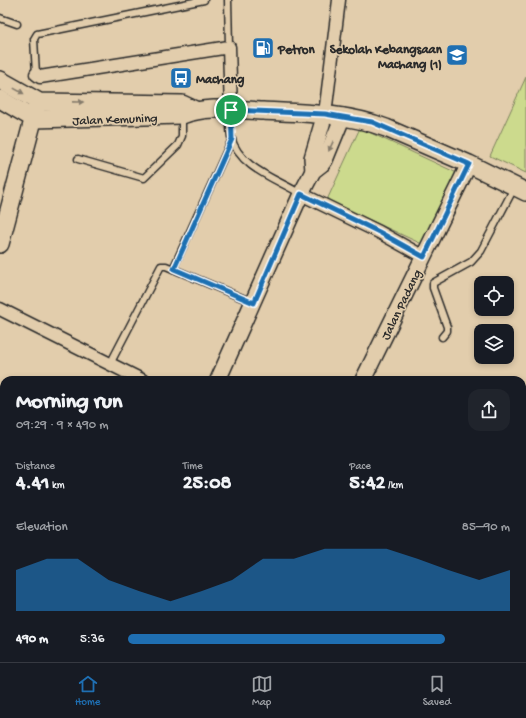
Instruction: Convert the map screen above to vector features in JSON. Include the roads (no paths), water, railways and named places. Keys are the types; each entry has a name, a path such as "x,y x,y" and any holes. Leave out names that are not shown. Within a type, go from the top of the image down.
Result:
{"main road":[{"path":"0,80 39,102 0,244"},
{"path":"0,99 34,119"},
{"name":"Jalan Kemuning","path":"39,102 186,110 231,110 343,116 372,122 469,164 520,190"},
{"name":"Jalan Kemuning","path":"34,119 186,110"}],"street":[{"path":"313,171 312,158 325,114 339,0"},
{"path":"36,74 40,77 229,47 231,110"},
{"path":"220,376 254,303 301,194 313,171 325,160 343,116"},
{"name":"Jalan Padang","path":"365,376 469,164"},
{"path":"301,194 379,232 424,257"},
{"path":"0,309 110,364 121,375"}],"lane":[{"path":"36,74 34,38 38,34 204,0"},
{"path":"228,0 229,47"},
{"path":"0,18 17,24"},
{"path":"78,159 144,178 178,145 182,136 186,110"},
{"path":"174,269 232,139 231,110"},
{"path":"232,139 245,161 301,194"},
{"path":"442,338 447,331 447,327 433,288 433,283 475,259 520,190"},
{"path":"110,364 159,267 164,266 174,269 254,303"}],"place":[{"name":"Petron","path":"263,48"},
{"name":"Sekolah Kebangsaan Machang (1)","path":"457,55"},
{"name":"Machang","path":"181,78"}]}
